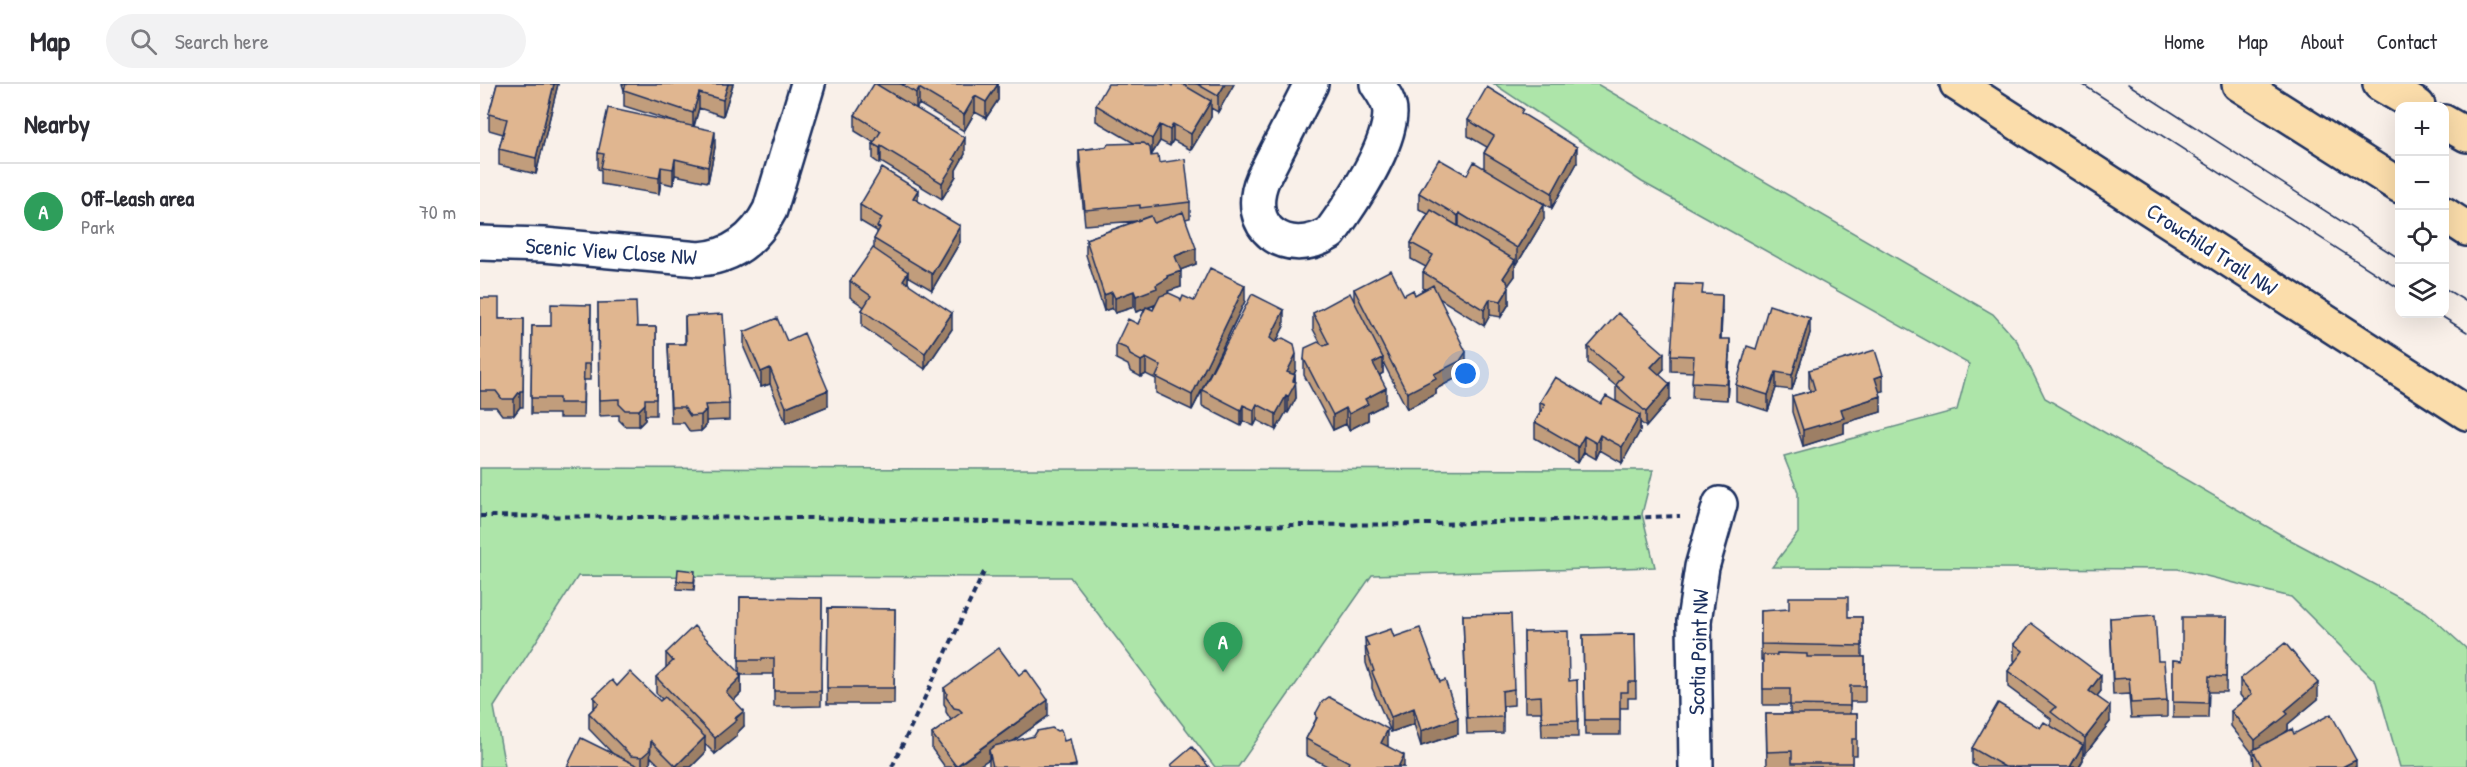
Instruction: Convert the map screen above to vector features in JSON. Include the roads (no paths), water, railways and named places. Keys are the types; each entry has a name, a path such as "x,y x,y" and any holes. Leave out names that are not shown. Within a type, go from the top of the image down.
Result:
{"highway":[{"name":"Crowchild Trail NW","path":"1957,84 2467,413"},
{"path":"2240,84 2395,183"},
{"path":"2380,84 2411,102"},
{"path":"2449,124 2467,135"},
{"path":"2449,217 2467,229"}],"street":[{"name":"Scenic View Close NW","path":"480,243 544,245 699,259 714,258 727,253 747,241 762,226 770,210 808,84"},
{"path":"1311,84 1258,190 1260,217 1267,228 1277,237 1304,244 1330,233 1383,147 1390,112 1386,98 1377,84"},
{"name":"Scotia Point NW","path":"1696,767 1694,621 1702,567 1719,510"}],"tram line":[{"path":"2082,84 2395,286"},
{"path":"2128,84 2395,256"},
{"path":"2449,291 2467,302"},
{"path":"2444,318 2467,332"}],"place":[{"name":"Off-leash area","path":"1223,672"}]}
